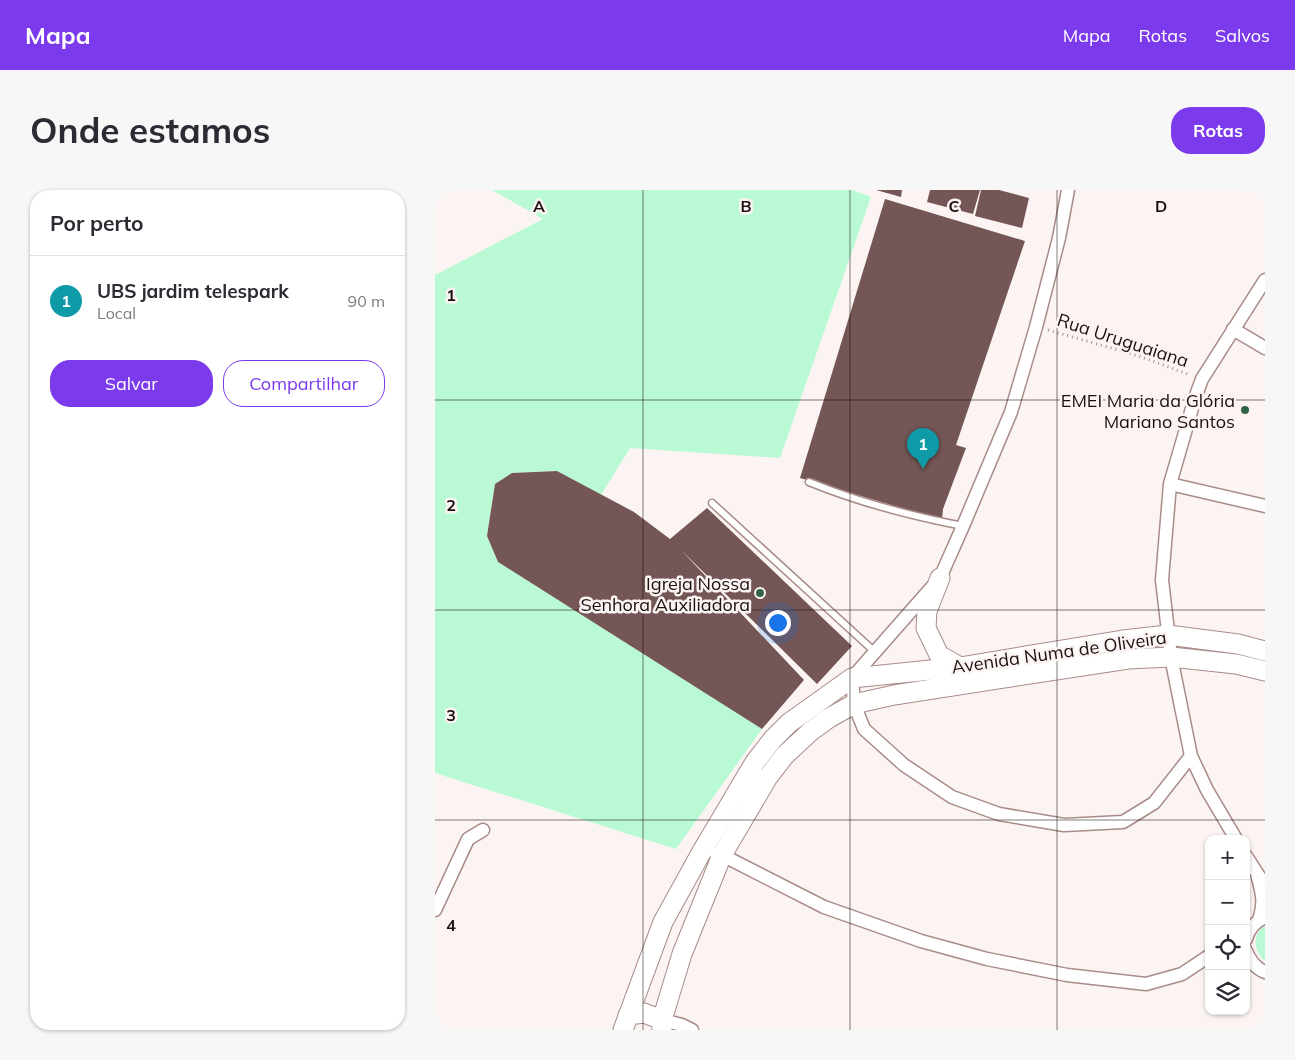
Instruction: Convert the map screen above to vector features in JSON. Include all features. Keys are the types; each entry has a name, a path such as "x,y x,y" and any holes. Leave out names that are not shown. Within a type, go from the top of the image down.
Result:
{"street":[{"path":"960,667 939,655 926,628 927,611 1011,412 1059,238 1067,190"},
{"path":"1234,835 1207,790 1191,756 1171,657 1162,580 1170,484 1195,398 1202,379 1265,280"},
{"path":"1233,329 1265,348"},
{"path":"1170,484 1265,506"},
{"path":"625,1023 663,922 755,762 773,739 810,707 852,678 940,578"},
{"name":"Avenida Numa de Oliveira","path":"852,678 960,667 1123,640 1168,635 1238,644 1265,651"},
{"name":"Avenida Numa de Oliveira","path":"662,1025 683,954 722,855 768,777 785,755 829,718 854,704 894,695 1128,659 1171,657 1235,664 1265,671"},
{"path":"852,678 854,704 864,729 904,765 952,797 999,814 1063,825 1123,822 1154,803 1191,756"},
{"path":"435,910 468,839 483,830"},
{"path":"701,853 722,855 824,907 921,941 987,959 1067,975 1146,984 1205,968"},
{"path":"1250,862 1261,879 1263,898 1263,909 1256,923"},
{"path":"1182,974 1205,959"},
{"path":"1250,960 1259,972"},
{"path":"625,1023 644,1012 662,1025 682,1025 692,1030"}],"lane":[{"path":"809,482 834,492 934,520 963,526"},
{"path":"712,503 875,652"}],"path":[{"name":"Rua Uruguaiana","path":"1036,327 1139,356 1202,379"}],"green space":[{"path":"492,190 852,190 871,197 780,458 630,448 601,495 557,471 512,473 495,484 487,536 498,562 762,729 676,849 435,773 435,275 543,219"},
{"path":"1265,925 1265,961 1256,948 1256,938"}],"building":[{"path":"876,190 902,190 901,197"},
{"path":"930,190 980,190 973,214 927,202"},
{"path":"981,190 999,190 1029,198 1022,228 975,216"},
{"path":"885,199 1025,241 956,445 966,448 943,509 942,520 800,478"},
{"path":"557,471 634,512 670,539 707,508 852,646 817,684 681,550 804,680 762,729 498,562 487,536 495,484 512,473"}],"place":[{"name":"EMEI Maria da Glória Mariano Santos","path":"1245,410"},
{"name":"UBS jardim telespark","path":"923,469"},
{"name":"Igreja Nossa Senhora Auxiliadora","path":"760,593"}]}
